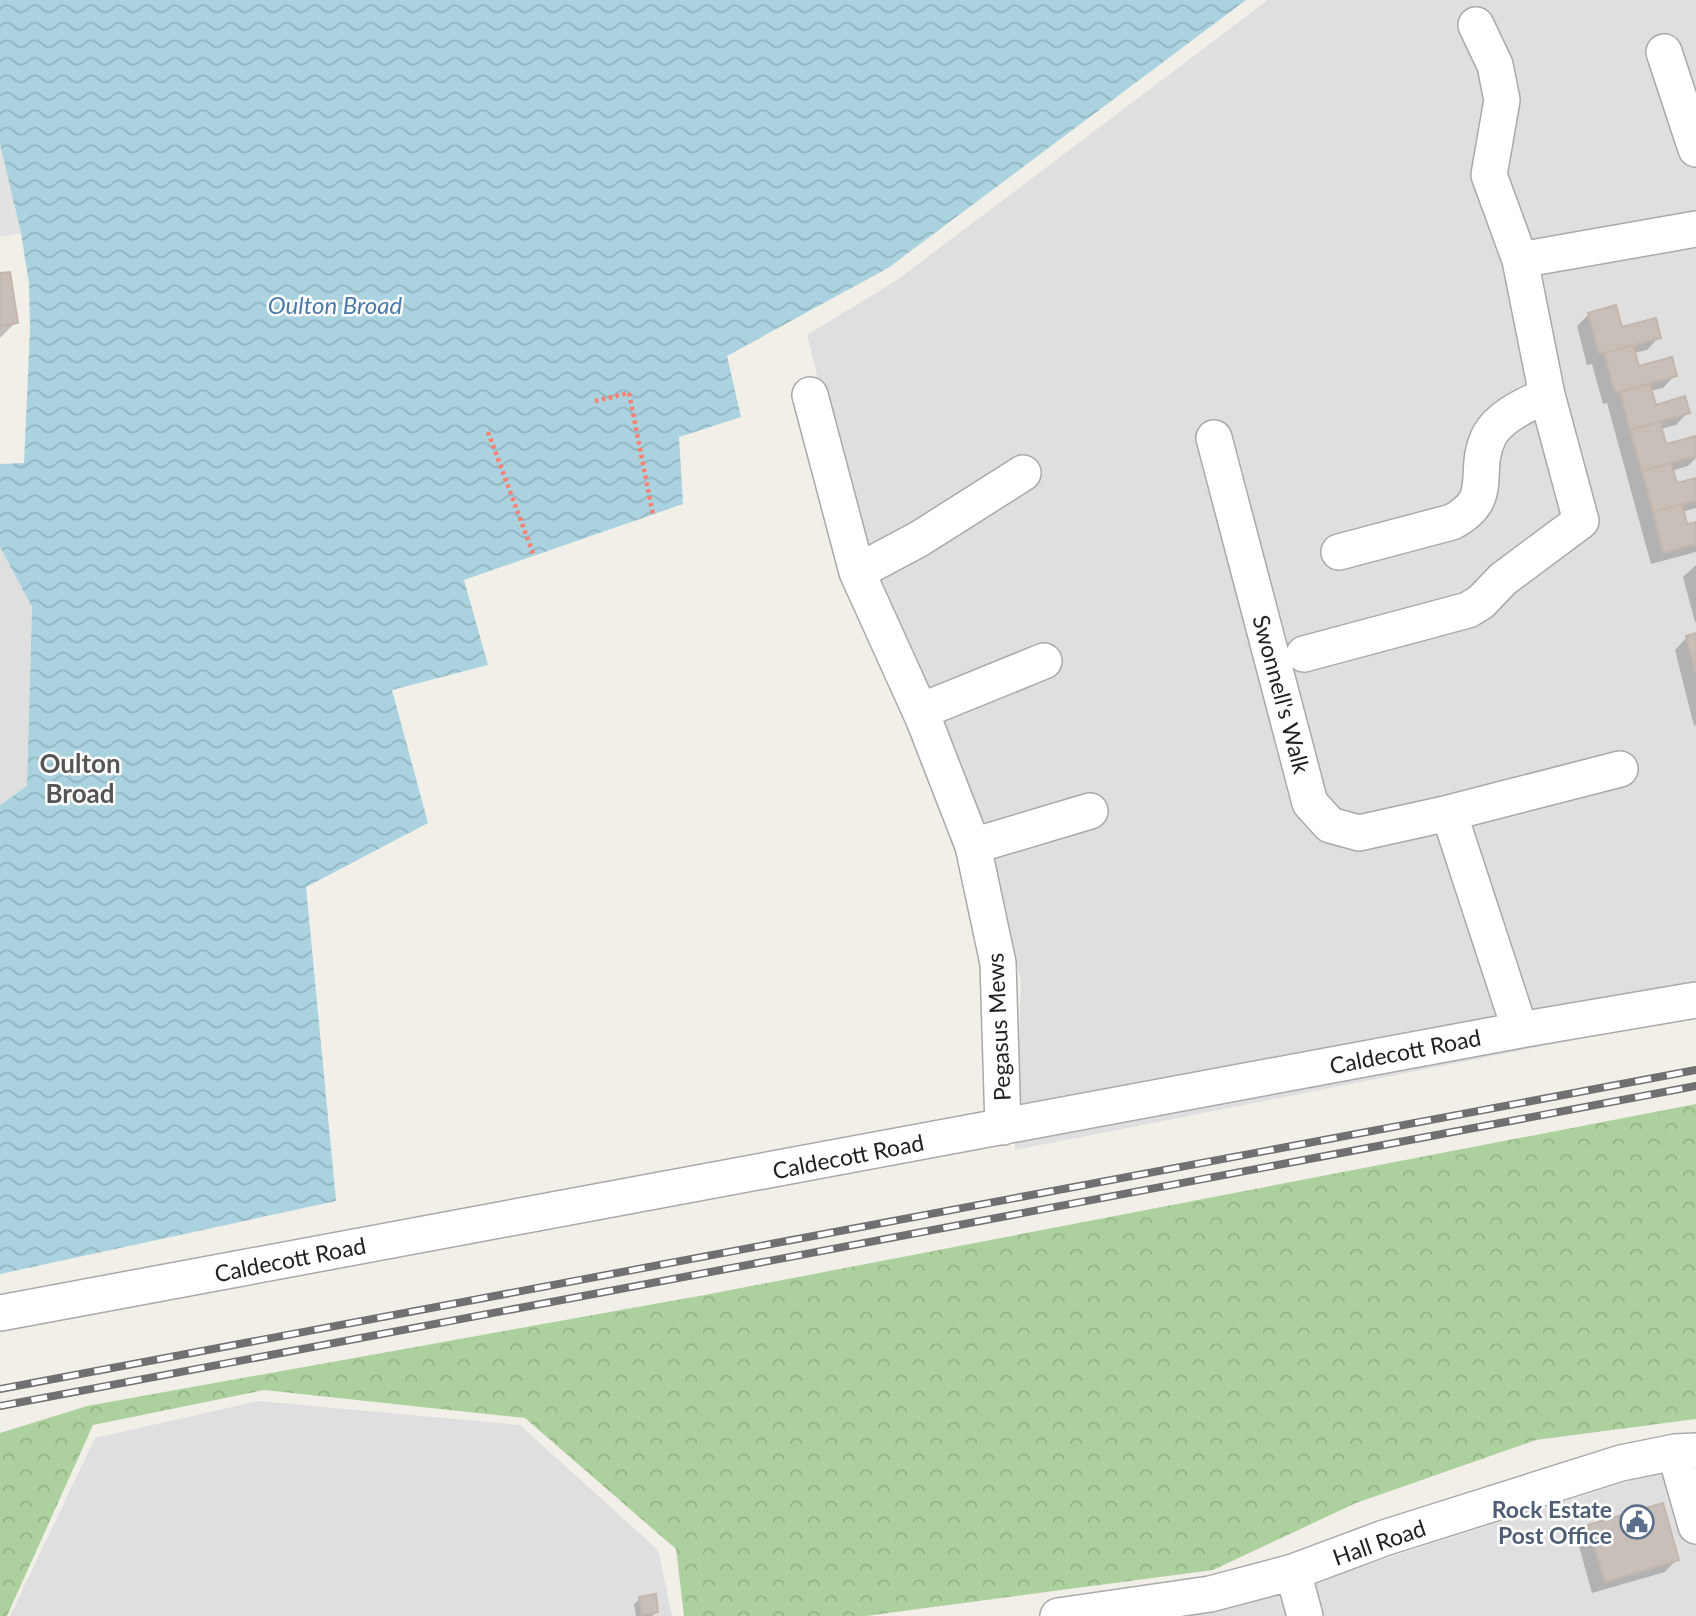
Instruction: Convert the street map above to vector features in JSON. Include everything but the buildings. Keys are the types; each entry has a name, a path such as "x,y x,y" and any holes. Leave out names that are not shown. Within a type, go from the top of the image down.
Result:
{"street":[{"path":"1304,654 1468,610 1481,602 1503,579 1581,521 1547,395 1520,260 1489,175 1502,100 1495,65 1476,25"},
{"path":"1664,52 1696,149"},
{"path":"1520,260 1696,229"},
{"name":"Pegasus Mews","path":"810,395 857,572 923,716 973,846 998,963 1003,1127"},
{"path":"1339,552 1451,522 1468,514 1480,495 1483,457 1490,434 1516,410 1547,395"},
{"name":"Swonnell's Walk","path":"1214,438 1310,803 1330,825 1359,833 1450,813 1620,769"},
{"path":"857,572 919,539 1023,473"},
{"path":"923,716 1044,661"},
{"path":"973,846 1090,811"},
{"path":"1450,813 1520,1030"},
{"name":"Caldecott Road","path":"0,1313 1520,1030 1696,1000"},
{"path":"1686,1451 1696,1526"},
{"name":"Hall Road","path":"1058,1616 1210,1594 1293,1572 1384,1538 1621,1463 1686,1451"},
{"path":"1293,1572 1305,1616"}],"path":[{"path":"596,401 629,393 653,515"},
{"path":"488,432 534,556"}],"shaded area":[{"path":"1268,0 1696,0 1696,1016 1015,1150 1021,980 930,692 869,586 807,335 897,280"},
{"path":"0,144 21,233 0,237"},
{"path":"0,547 32,607 27,786 0,805"},
{"path":"258,1401 520,1425 658,1550 672,1616 10,1616 95,1438"},
{"path":"1654,1473 1696,1475 1696,1616 1187,1616 1229,1608"}],"green space":[{"path":"1696,1104 1696,1419 1536,1440 1356,1503 1213,1570 866,1616 684,1616 676,1549 525,1418 264,1390 93,1425 7,1616 0,1616 0,1433 87,1406 710,1294"}],"water":[{"name":"Oulton Broad","path":"0,0 1246,0 888,268 727,356 741,417 679,437 683,504 464,580 488,665 392,690 428,823 306,887 336,1201 0,1274 0,805 27,786 32,607 0,547 0,464 24,463 30,329 29,284 21,233 0,144"}],"railway":[{"path":"0,1389 1696,1070"},
{"path":"0,1406 1696,1086"}],"place":[{"name":"Rock Estate Post Office","path":"1637,1522"}],"district":[{"name":"Oulton Broad","path":"80,778"}]}
